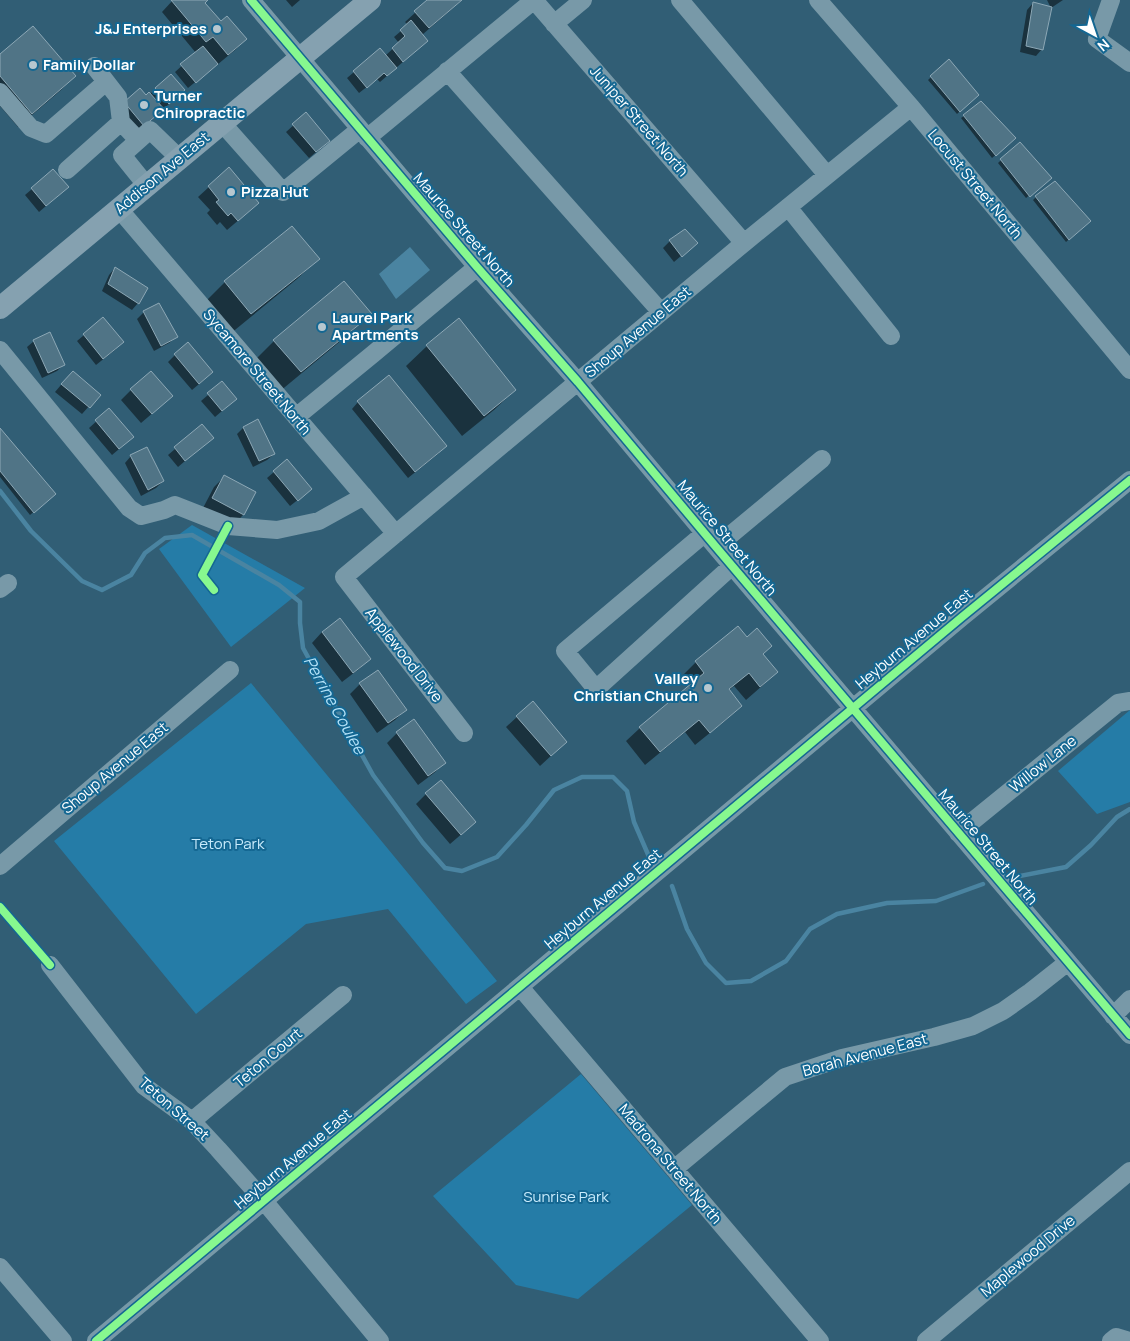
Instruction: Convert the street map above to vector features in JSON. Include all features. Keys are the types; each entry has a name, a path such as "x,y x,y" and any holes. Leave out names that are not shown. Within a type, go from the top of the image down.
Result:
{"main road":[{"name":"Addison Ave East","path":"0,308 370,0"}],"street":[{"name":"Maurice Street North","path":"251,0 477,267 578,382 852,709 1130,1035"},
{"path":"222,123 283,192 447,71 534,0"},
{"name":"Juniper Street North","path":"534,0 744,243"},
{"path":"554,24 583,0"},
{"path":"680,0 827,175"},
{"name":"Locust Street North","path":"818,0 911,107 1130,370"},
{"path":"1111,0 1097,39 1130,63"},
{"path":"94,66 118,97 121,122 138,140"},
{"path":"447,71 661,312"},
{"path":"0,92 31,128 46,134 106,82"},
{"name":"Shoup Avenue East","path":"344,577 744,243 911,107"},
{"path":"67,170 121,122"},
{"path":"147,186 122,155 138,140 150,130 179,158"},
{"path":"788,207 892,336"},
{"name":"Sycamore Street North","path":"119,210 396,534"},
{"path":"296,417 477,267"},
{"path":"0,350 129,508 141,516 175,505 228,526 278,530 318,521 364,496"},
{"path":"732,566 596,688 565,652 710,540 822,458"},
{"name":"Heyburn Avenue East","path":"96,1341 962,617 1130,480"},
{"name":"Applewood Drive","path":"344,577 464,733"},
{"name":"Shoup Avenue East","path":"0,866 230,670"},
{"name":"Willow Lane","path":"958,833 1118,703 1130,701"},
{"name":"Borah Avenue East","path":"674,1169 785,1077 842,1058 973,1026 1003,1011 1068,962"},
{"name":"Teton Street","path":"50,965 144,1086 192,1122 218,1149 264,1201 380,1341"},
{"name":"Madrona Street North","path":"520,987 820,1341"},
{"name":"Teton Court","path":"192,1122 343,995"},
{"path":"1113,1016 1130,999"},
{"name":"Maplewood Drive","path":"926,1341 1130,1171"},
{"path":"0,1267 63,1341"},
{"path":"1111,1341 1116,1337 1130,1341"}],"green space":[{"path":"192,525 305,588 231,647 159,549"},
{"name":"Teton Park","path":"251,683 497,981 466,1004 388,909 306,924 196,1014 54,841"},
{"path":"1130,710 1130,802 1097,814 1058,771"},
{"name":"Sunrise Park","path":"581,1074 692,1205 578,1299 516,1285 433,1196"}],"shaded area":[{"path":"410,247 430,270 396,299 379,274"}],"building":[{"name":"J&J Enterprises","path":"171,0 208,0 205,3 221,21 227,16 247,39 228,55 213,37 206,42"},
{"path":"427,0 462,0 429,28 414,11"},
{"path":"1033,2 1052,7 1043,50 1026,46"},
{"path":"411,20 428,41 403,62 392,48 405,36 400,30"},
{"name":"Family Dollar","path":"33,26 76,76 32,114 0,76 0,54"},
{"path":"203,46 218,64 196,83 180,64"},
{"path":"380,48 397,68 387,76 384,73 367,88 353,71"},
{"path":"949,59 979,95 960,112 930,76"},
{"path":"171,74 185,90 169,104 155,88"},
{"name":"Turner Chiropractic","path":"140,88 146,95 149,92 164,109 144,126 124,102"},
{"path":"981,101 1016,138 996,156 963,115"},
{"path":"306,112 330,141 316,152 292,124"},
{"path":"1020,142 1052,178 1030,197 1000,159"},
{"path":"229,167 259,203 238,221 231,213 228,216 216,202 219,200 208,186"},
{"path":"53,169 69,187 46,206 31,188"},
{"path":"1055,181 1091,221 1069,240 1035,196"},
{"path":"292,226 320,259 251,314 224,281"},
{"path":"685,229 698,243 682,257 669,240"},
{"path":"115,267 148,288 139,304 108,284"},
{"name":"Laurel Park Apartments","path":"344,281 372,314 301,372 273,340"},
{"path":"159,303 178,337 161,346 143,311"},
{"path":"103,317 124,342 103,359 83,334"},
{"name":"Laurel Park Apartments","path":"459,318 516,390 484,416 426,345"},
{"path":"50,332 65,365 48,373 33,340"},
{"path":"188,342 213,372 199,384 174,354"},
{"path":"73,371 101,395 90,408 61,384"},
{"path":"151,371 173,396 152,414 130,389"},
{"name":"Laurel Park Apartments","path":"389,375 447,446 415,472 357,401"},
{"path":"222,381 237,399 222,411 207,393"},
{"path":"109,408 134,437 119,449 95,420"},
{"path":"258,419 275,454 259,461 243,427"},
{"path":"202,424 214,438 185,461 174,447"},
{"path":"0,428 56,494 34,513 0,471"},
{"path":"147,447 164,481 148,490 130,455"},
{"path":"287,459 312,489 298,501 273,471"},
{"path":"224,475 256,492 244,515 212,498"},
{"path":"340,618 371,659 353,673 322,632"},
{"name":"Valley Christian Church","path":"738,626 747,637 757,628 772,646 763,654 778,672 760,687 749,673 729,689 742,706 710,733 699,720 660,752 639,727 704,673 695,661"},
{"path":"378,670 407,710 388,723 359,683"},
{"path":"533,701 567,742 551,756 516,716"},
{"path":"414,719 446,763 428,776 396,732"},
{"path":"441,780 476,822 461,835 425,793"}],"waterway":[{"name":"Perrine Coulee","path":"0,491 31,531 82,581 102,590 131,575 145,553 165,538 192,535 279,585 300,602 303,648 373,775 423,843 445,868 462,871 497,857 554,790 582,777 613,777 627,791 634,822 650,859"},
{"name":"Perrine Coulee","path":"1015,877 1066,867 1091,845 1117,817 1130,809"},
{"name":"Perrine Coulee","path":"672,886 687,929 706,963 726,983 751,981 786,961 810,929 837,914 887,903 936,901 983,884"}],"cycle path":[{"path":"251,0 477,267 578,382 1130,1035"},
{"path":"96,1341 962,617 1130,480"},
{"path":"214,590 202,575 228,526"},
{"path":"0,907 50,965"}],"place":[{"name":"J&J Enterprises","path":"217,29"},
{"name":"Family Dollar","path":"33,65"},
{"name":"Turner Chiropractic","path":"144,105"},
{"name":"Pizza Hut","path":"231,192"},
{"name":"Laurel Park Apartments","path":"322,327"},
{"name":"Valley Christian Church","path":"708,688"}]}
